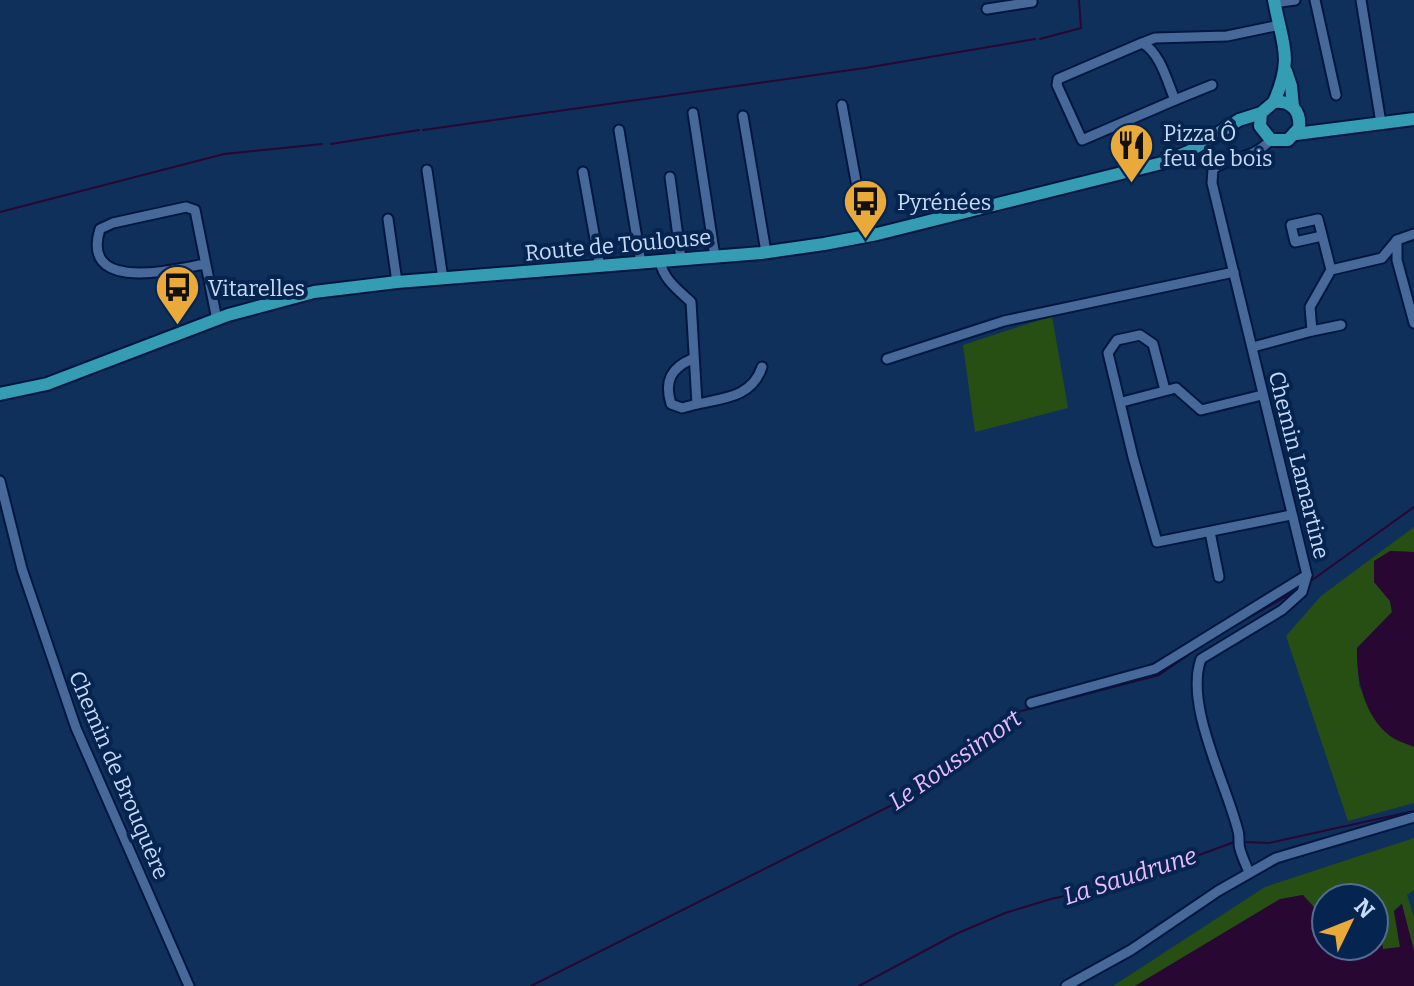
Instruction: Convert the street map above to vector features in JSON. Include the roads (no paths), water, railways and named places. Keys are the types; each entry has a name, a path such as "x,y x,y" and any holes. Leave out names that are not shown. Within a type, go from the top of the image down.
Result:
{"main road":[{"path":"1274,2 1286,50 1286,71 1293,107 1300,121 1296,134"},
{"path":"1286,71 1274,102 1261,113 1260,126 1271,140 1281,142 1296,134 1414,119"},
{"path":"1274,102 1288,103 1293,107"},
{"name":"Route de Toulouse","path":"0,394 47,384 217,320 314,292 397,282 766,252 866,236 1162,163 1261,113"},
{"path":"1300,121 1326,130"},
{"path":"1236,124 1254,128 1260,126"}],"street":[{"path":"987,9 1032,0"},
{"path":"1274,2 1295,0"},
{"path":"1315,0 1336,95"},
{"path":"1361,0 1381,123"},
{"path":"1212,85 1082,140 1057,85 1058,79 1155,38 1227,36 1280,25"},
{"path":"1155,54 1164,37"},
{"path":"1142,43 1155,54 1175,100"},
{"path":"842,105 866,236"},
{"path":"693,113 715,257"},
{"path":"743,116 766,252"},
{"path":"619,130 641,263"},
{"name":"Chemin Lamartine","path":"1249,872 1213,758 1196,691 1196,674 1201,659 1282,610 1302,592 1307,575 1212,183 1213,169 1221,163 1251,156 1271,140"},
{"path":"427,170 443,279"},
{"path":"583,172 600,267"},
{"path":"670,177 681,259"},
{"path":"205,264 139,273 121,272 108,267 99,256 96,243 100,229 113,223 186,207 195,210 217,320"},
{"path":"388,219 397,282"},
{"path":"1331,270 1382,258 1397,240 1414,234"},
{"path":"1312,331 1310,307 1331,270 1322,236"},
{"path":"1397,240 1397,260 1414,323"},
{"path":"660,261 666,278 691,302 697,404"},
{"path":"887,359 1004,321 1234,272"},
{"path":"1253,347 1341,325"},
{"path":"1165,390 1153,344 1140,335 1117,340 1108,353 1157,542 1291,515"},
{"path":"692,359 671,373 667,390 671,404 682,408 737,395 757,382 762,367"},
{"path":"1122,402 1176,388 1201,410 1262,395"},
{"name":"Chemin de Brouquère","path":"0,481 4,511 76,728 189,986"},
{"path":"1210,532 1219,577"},
{"path":"1031,703 1155,669 1307,575"},
{"path":"1066,986 1131,950 1249,872 1276,858 1414,817"}],"waterway":[{"path":"1040,39 1081,28 1079,0"},
{"path":"423,130 865,68 1035,39"},
{"path":"331,144 419,130"},
{"path":"0,212 224,154 322,144"},
{"name":"Le Roussimort","path":"1308,583 1414,507"},
{"name":"Le Roussimort","path":"531,986 912,795 1021,711 1159,675 1213,638 1299,589"},
{"name":"La Saudrune","path":"1243,842 1269,843 1414,811"},
{"name":"La Saudrune","path":"859,986 956,934 1005,913 1126,882 1237,841"}],"place":[{"name":"Pizza Ô feu de bois","path":"1132,185"},
{"name":"Pyrénées","path":"866,241"},
{"name":"Vitarelles","path":"177,327"}]}
